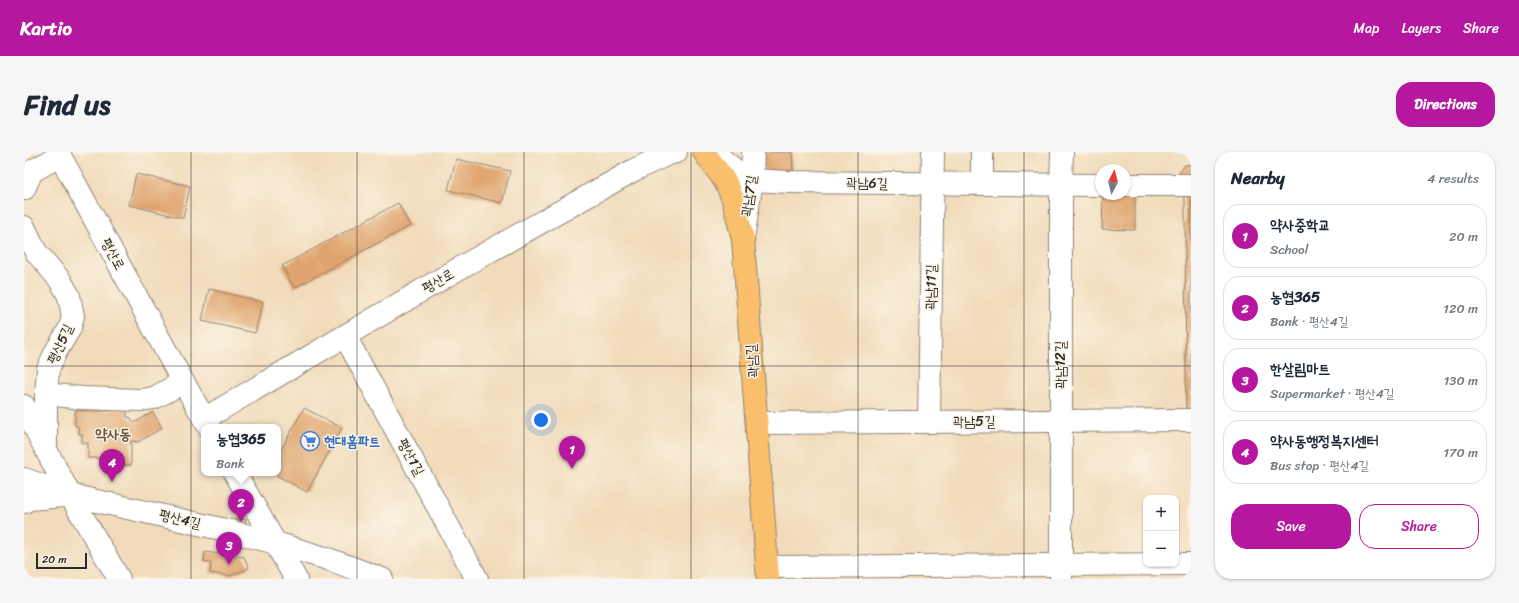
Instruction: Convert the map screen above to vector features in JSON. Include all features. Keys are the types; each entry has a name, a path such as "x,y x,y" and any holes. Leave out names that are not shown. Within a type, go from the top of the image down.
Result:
{"main road":[{"name":"곽남길","path":"704,152 726,181 733,199 743,239 768,573"}],"street":[{"name":"평산로","path":"59,154 206,423 344,336 465,265 634,170 668,154 676,152"},
{"path":"713,152 740,174 752,180"},
{"name":"곽남7길","path":"743,239 752,180 753,152"},
{"name":"곽남11길","path":"929,422 933,152"},
{"path":"982,152 982,184"},
{"name":"곽남12길","path":"1061,572 1060,421 1062,152"},
{"path":"24,189 32,171 59,154"},
{"name":"곽남6길","path":"752,180 789,182 1095,185"},
{"path":"1131,185 1191,185"},
{"name":"평산5길","path":"24,228 36,252 60,280 69,296 73,316 70,328 55,352 48,369 46,394 46,450"},
{"name":"평산1길","path":"344,336 477,579"},
{"path":"46,394 82,398 141,400 154,398 183,382"},
{"name":"평산5길","path":"24,406 70,495 119,579"},
{"name":"곽남5길","path":"757,423 1191,420"},
{"path":"237,476 296,579"},
{"name":"평산4길","path":"24,479 70,495 230,531 276,543 331,560 382,579"},
{"path":"24,502 30,499 70,495"},
{"path":"768,573 1061,572 1191,564"}],"building":[{"path":"764,152 792,152 793,173 765,175"},
{"path":"456,159 510,171 502,203 448,190"},
{"path":"1191,164 1191,428 1186,428 1185,199 1180,193 1177,175 1185,165"},
{"path":"136,174 190,186 183,218 129,205"},
{"path":"1131,194 1135,194 1135,230 1102,229 1103,200 1131,200"},
{"path":"398,203 410,226 294,288 282,266"},
{"path":"209,289 263,302 255,333 202,321"},
{"name":"현대홈파트","path":"304,408 342,428 307,492 278,476 281,476 281,450"},
{"path":"110,409 127,409 127,417 131,418 134,423 153,412 162,428 138,442 131,441 131,465 109,465 109,458 88,458 88,443 82,443 82,434 79,434 78,426 75,426 75,411 110,411"},
{"path":"237,518 246,520 244,527 236,524"},
{"path":"205,552 244,557 249,568 230,576 210,573 211,563 204,562"}],"place":[{"name":"현대홈파트","path":"310,441"},
{"name":"약사중학교","path":"572,469"},
{"name":"약사동행정복지센터","path":"112,482"},
{"name":"농협365","path":"241,522"},
{"name":"한살림마트","path":"229,565"}],"district":[{"name":"약사동","path":"113,434"}]}
